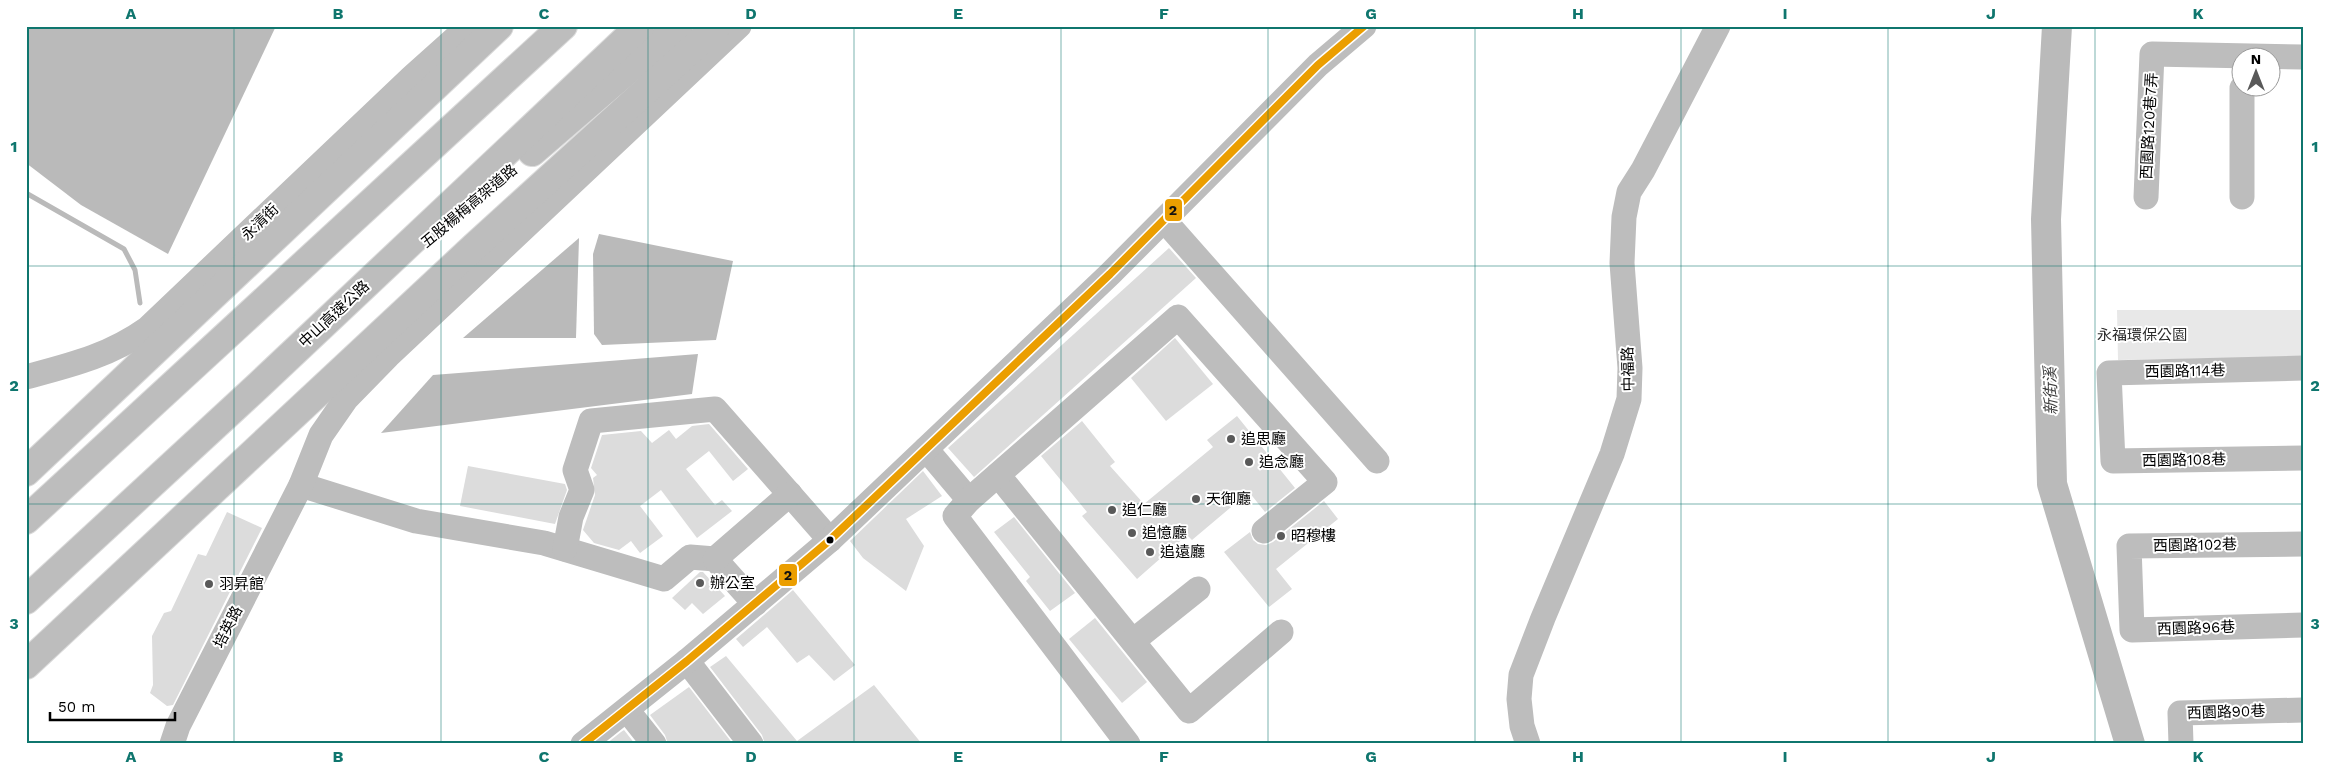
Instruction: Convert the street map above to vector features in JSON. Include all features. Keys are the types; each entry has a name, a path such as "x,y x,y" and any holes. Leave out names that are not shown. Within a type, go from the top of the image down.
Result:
{"highway":[{"path":"26,472 498,26"},
{"path":"297,270 548,26"},
{"path":"26,520 563,26"},
{"name":"中山高速公路","path":"26,600 640,26"},
{"name":"五股楊梅高架道路","path":"258,385 679,26"},
{"path":"26,665 474,247 717,26"}],"street":[{"name":"永清街","path":"26,377 85,362 123,346 147,329 412,77 469,26"},
{"name":"培英路","path":"172,744 178,726 300,485 321,435 346,400 365,378 739,26"},
{"path":"583,744 687,661 830,540 1164,220 1318,65 1364,26"},
{"name":"中福路","path":"1528,744 1522,726 1519,700 1522,675 1543,618 1612,454 1629,399 1630,368 1622,263 1624,217 1629,192 1643,170 1718,26"},
{"name":"西園路120巷7弄","path":"2146,197 2152,54 2232,57"},
{"path":"2282,57 2303,57"},
{"path":"2242,98 2242,196"},
{"path":"1164,220 1377,461"},
{"path":"1128,744 955,516 969,500 1178,317 1325,482 1264,531"},
{"name":"西園路114巷","path":"2111,414 2109,373 2303,368"},
{"path":"565,549 571,517 582,490 575,470 591,421 715,409 830,540"},
{"name":"西園路108巷","path":"2111,414 2113,461 2303,458"},
{"path":"926,449 969,500"},
{"path":"998,475 1189,711 1281,632"},
{"path":"300,485 416,521 544,542 664,579 690,557 715,559 755,604"},
{"path":"715,559 790,494"},
{"name":"西園路102巷","path":"2130,587 2129,546 2303,544"},
{"name":"西園路96巷","path":"2130,587 2132,630 2303,625"},
{"path":"1133,641 1198,589"},
{"path":"687,661 751,744"},
{"path":"627,710 654,744"},
{"name":"西園路90巷","path":"2181,744 2180,713 2303,710"}],"green space":[{"name":"永福環保公園","path":"2117,310 2303,310 2303,357 2118,360"}],"shaded area":[{"path":"26,26 276,26 168,254 81,205 26,163"},
{"path":"599,234 733,261 716,340 602,345 594,334 593,254"},
{"path":"579,238 576,338 463,338"},
{"path":"698,354 692,394 381,433 433,375"}],"building":[{"path":"1169,248 1196,278 974,477 948,448"},
{"path":"1175,338 1213,384 1166,421 1131,378"},
{"path":"1237,416 1295,488 1265,512 1249,492 1192,540 1187,535 1137,579 1082,516 1087,512 1041,456 1082,421 1115,462 1110,466 1144,504 1213,447 1207,440"},
{"path":"709,424 748,469 733,481 709,451 686,469 715,505 722,500 732,511 697,538 661,490 640,506 663,536 640,553 631,541 619,550 594,543 583,530 595,495 593,478 597,475 591,468 602,435 641,431 652,443 669,430 676,439 692,426"},
{"path":"468,466 565,484 567,490 555,524 460,506"},
{"path":"923,471 942,496 906,519 924,546 906,591 863,558 850,541"},
{"name":"昭穆樓","path":"1324,501 1338,519 1276,569 1292,589 1269,607 1224,552 1250,532 1253,540 1258,544 1266,545 1273,542"},
{"name":"羽昇館","path":"227,512 262,528 173,705 167,706 150,693 153,685 152,636 164,613 171,611 198,554 206,556"},
{"path":"1014,517 1075,593 1050,611 1026,581 1030,577 994,532"},
{"name":"辦公室","path":"700,572 703,572 725,596 703,614 692,603 685,610 672,598"},
{"path":"793,590 855,665 834,681 809,655 797,663 767,627 743,647 736,639"},
{"path":"1095,618 1147,682 1122,703 1069,639"},
{"path":"726,656 797,741 874,685 922,744 765,744 762,735 710,667"},
{"path":"689,687 733,744 668,744 665,735 650,715"},
{"path":"624,730 635,744 606,744 621,732"}],"waterway":[{"name":"新街溪","path":"2057,26 2046,219 2052,484 2130,744"},
{"path":"26,193 124,249 135,270 140,303"}],"transit line":[{"name":"2","path":"583,744 687,661 830,540 1110,274 1318,65 1364,26"}],"place":[{"name":"追思廳","path":"1231,439"},
{"name":"追念廳","path":"1249,462"},
{"name":"天御廳","path":"1196,499"},
{"name":"追仁廳","path":"1112,510"},
{"name":"追憶廳","path":"1132,533"},
{"name":"昭穆樓","path":"1281,536"},
{"name":"追遠廳","path":"1150,552"},
{"name":"辦公室","path":"700,583"},
{"name":"羽昇館","path":"209,584"}]}
